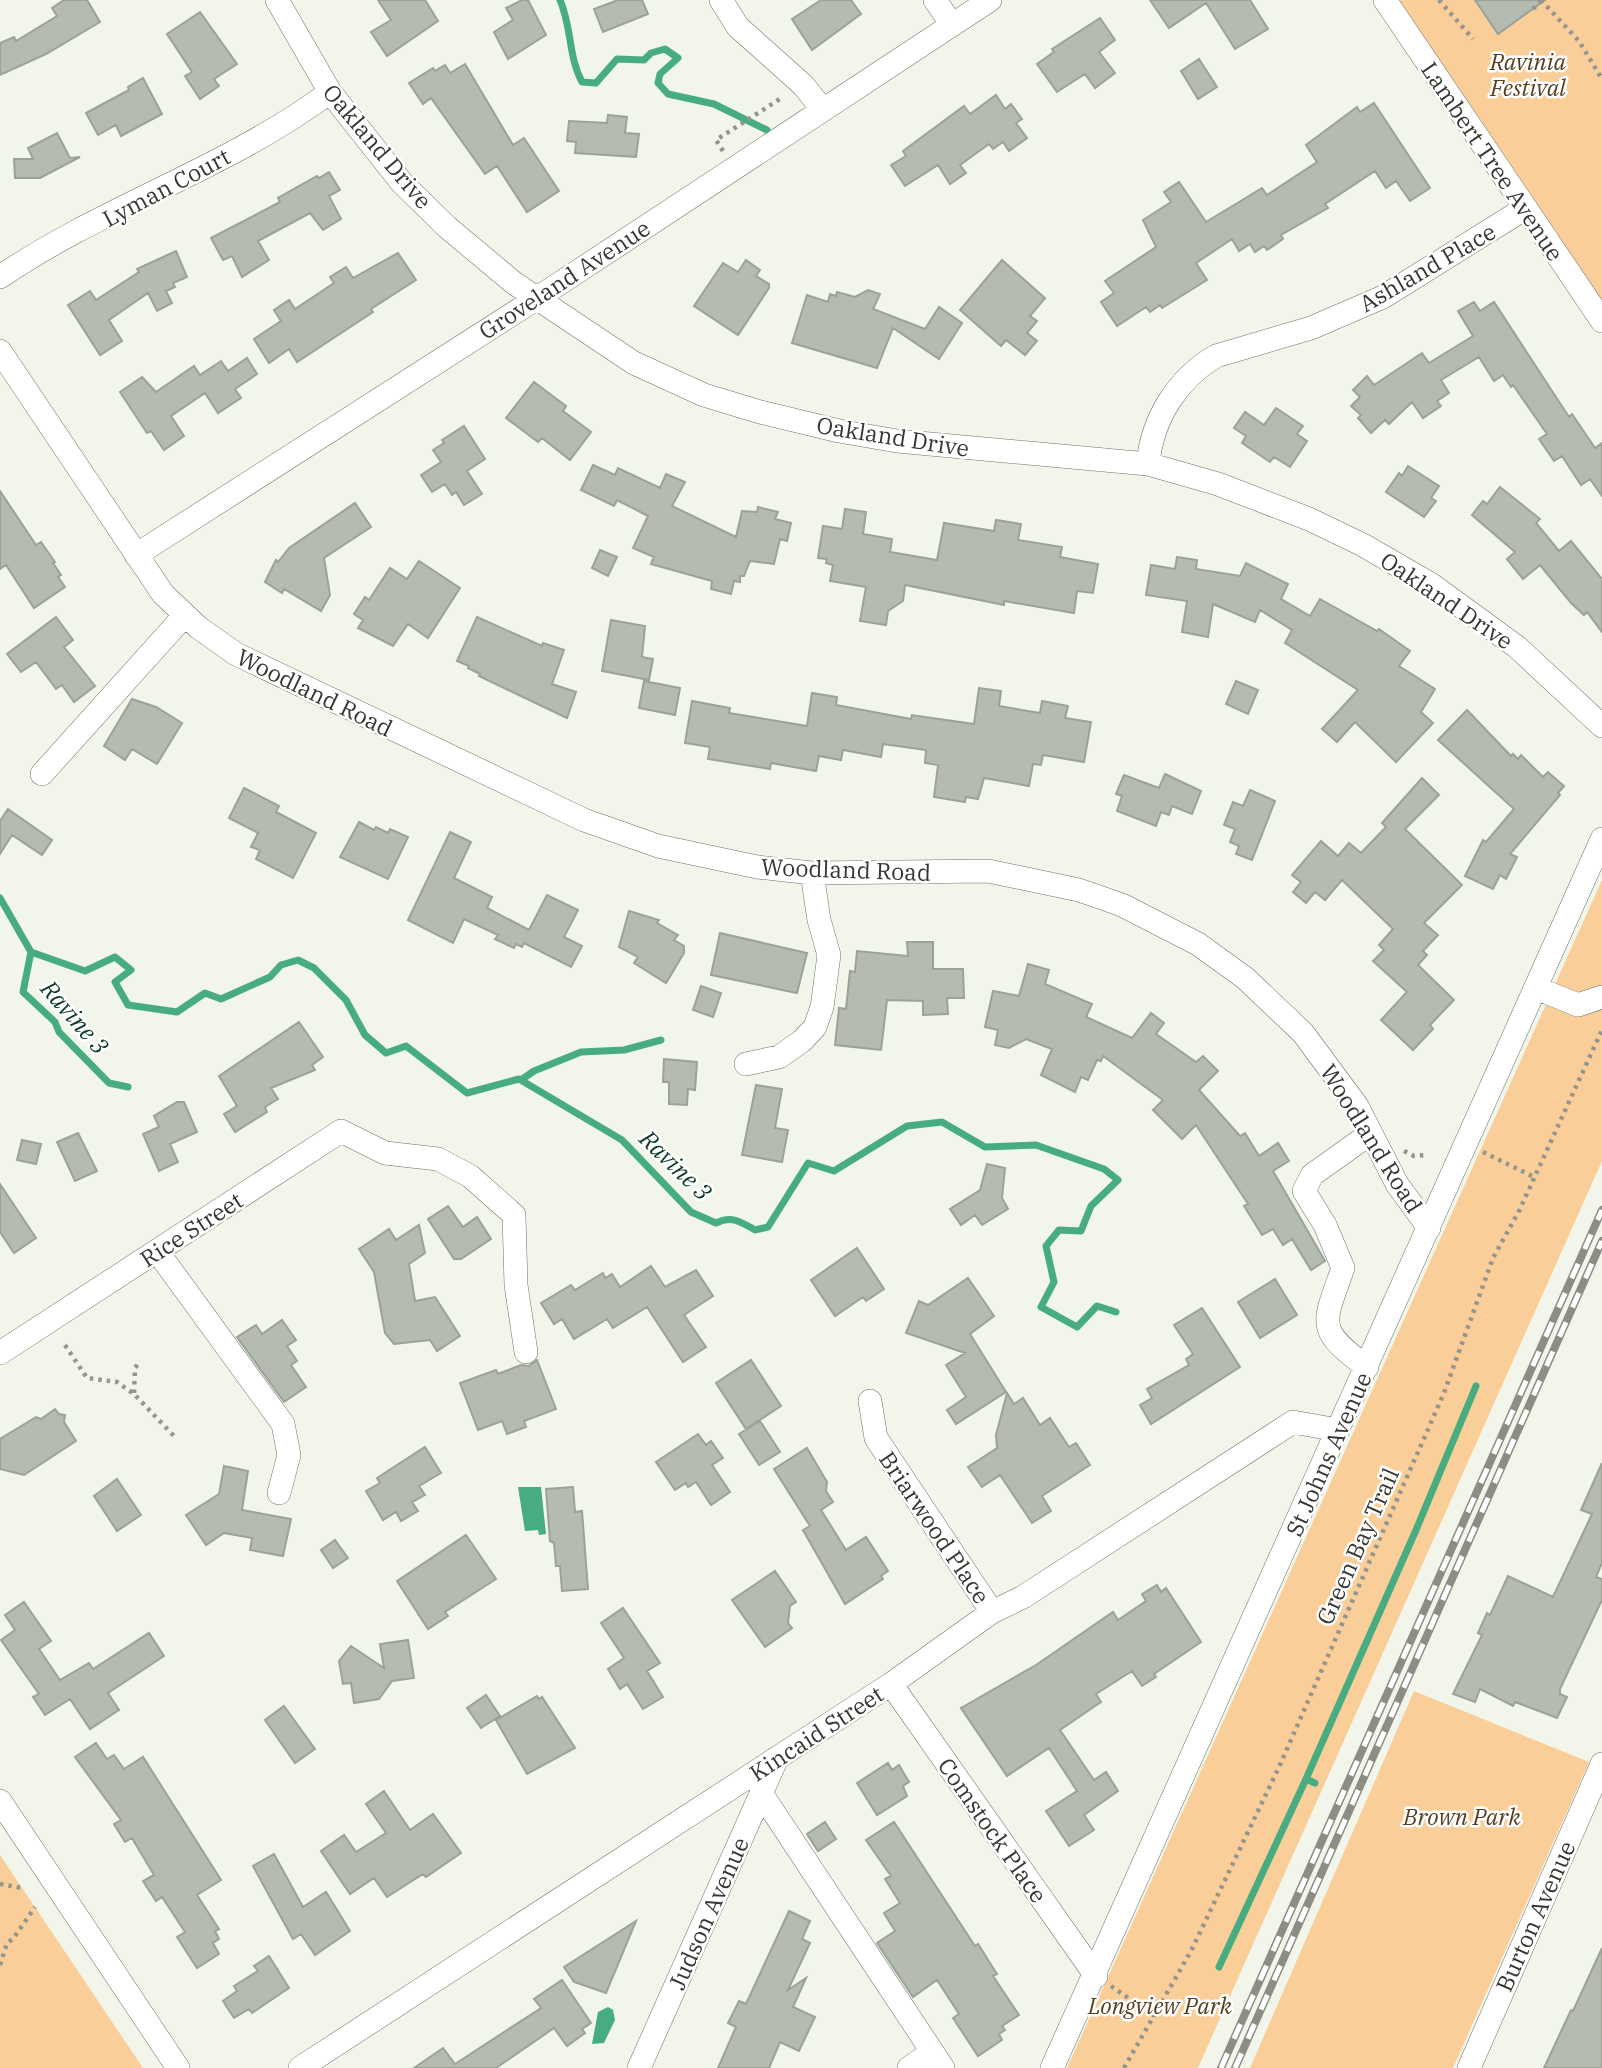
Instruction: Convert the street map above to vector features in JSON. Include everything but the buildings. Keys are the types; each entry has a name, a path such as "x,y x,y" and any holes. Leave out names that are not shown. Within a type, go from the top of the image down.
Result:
{"street":[{"name":"Oakland Drive","path":"277,0 330,92 402,183 447,227 505,275 608,348 635,363 704,394 760,412 897,441 1148,464 1218,484 1308,519 1363,545 1432,585 1517,647 1602,726"},
{"path":"721,0 738,27 803,85 823,110"},
{"path":"935,0 952,25"},
{"name":"Groveland Avenue","path":"136,555 539,297 990,0"},
{"name":"Lambert Tree Avenue","path":"1385,0 1602,321"},
{"name":"Lyman Court","path":"0,277 61,241 196,173 302,112 330,92"},
{"name":"Ashland Place","path":"1148,464 1160,416 1181,383 1203,363 1216,356 1311,328 1383,297 1524,209"},
{"name":"Woodland Road","path":"3,356 163,594 185,615 236,654 584,820 659,846 757,867 812,873 988,871 1028,877 1079,890 1122,905 1198,944 1245,978 1303,1034 1357,1106 1397,1184 1429,1228"},
{"path":"42,774 185,615"},
{"name":"St Johns Avenue","path":"1052,2068 1096,1976 1602,839"},
{"path":"746,1064 779,1057 802,1041 815,1027 822,1007 829,955 819,920 812,873"},
{"path":"1536,988 1578,1005 1602,997"},
{"name":"Rice Street","path":"0,1353 341,1131 384,1153 438,1159 470,1176 513,1214 516,1285 526,1352"},
{"path":"1367,1367 1340,1347 1328,1327 1327,1306 1343,1268 1325,1226 1304,1191 1312,1175 1371,1133"},
{"path":"157,1251 283,1424 289,1455 279,1493"},
{"name":"Briarwood Place","path":"870,1401 876,1437 992,1612"},
{"name":"Kincaid Street","path":"300,2068 891,1684 992,1612 1023,1597 1293,1422 1338,1430"},
{"name":"Comstock Place","path":"891,1684 1096,1976"},
{"name":"Judson Avenue","path":"639,2068 777,1758"},
{"name":"Burton Avenue","path":"1469,2068 1602,1764"},
{"path":"761,1793 937,2060 909,2068"},
{"path":"0,1801 177,2068"}],"path":[{"path":"1533,9 1541,0 1579,41 1602,79"},
{"path":"1442,1 1473,39"},
{"path":"716,140 784,96"},
{"name":"Green Bay Trail","path":"1124,2068 1191,1951 1279,1767 1444,1393 1493,1258 1602,1030"},
{"path":"1467,1143 1534,1177"},
{"path":"1404,1151 1414,1156 1427,1155"},
{"path":"65,1345 87,1378 109,1381 134,1394 174,1436"},
{"path":"134,1394 135,1368 138,1364"},
{"path":"0,1884 22,1888"},
{"path":"0,1965 7,1943 35,1907"},
{"path":"1096,1976 1154,2016"}],"green space":[{"name":"Ravinia Festival","path":"1390,0 1602,0 1602,321"},
{"name":"Longview Park","path":"1602,880 1602,1161 1198,2068 1067,2068"},
{"name":"Brown Park","path":"1414,1691 1589,1762 1453,2068 1250,2068"},
{"path":"0,1855 143,2068 0,2068"}],"shaded area":[{"path":"518,1487 541,1487 546,1534 539,1535 538,1530 525,1531"},
{"path":"608,2007 613,2010 615,2020 604,2043 592,2044 598,2012"}],"waterway":[{"path":"560,0 567,21 574,62 582,82 596,83 617,59 644,60 651,53 665,49 678,58 660,74 658,83 668,94 714,104 767,130"},
{"name":"Ravine 3","path":"0,898 31,952 85,971 115,957 131,970 115,982 128,1005 177,1012 205,993 221,999 270,977 281,965 298,960 314,968 346,1000 365,1035 386,1053 406,1046 467,1093 519,1079 622,1140 691,1212 716,1223 732,1220 755,1230 768,1227 808,1163 834,1171 907,1126 942,1122 985,1147 1036,1145 1104,1169 1118,1180 1091,1206 1081,1231 1059,1230 1046,1246 1054,1282 1041,1307 1077,1327 1097,1306 1116,1312"},
{"name":"Ravine 3","path":"31,952 23,992 55,1022 59,1032 109,1083 128,1087"},
{"name":"Ravine 3","path":"521,1080 534,1071 581,1052 624,1050 661,1040"},
{"path":"1315,1783 1306,1779 1416,1530 1476,1386"},
{"path":"1219,1967 1306,1779"}],"railway":[{"path":"1221,2068 1602,1210"},
{"path":"1235,2068 1602,1241"}]}
